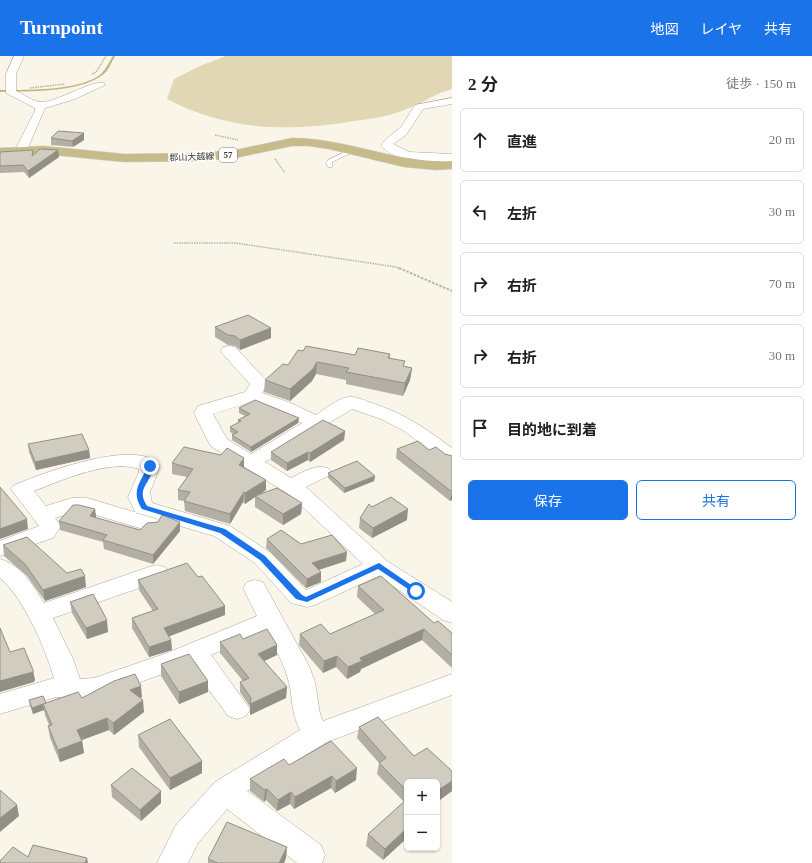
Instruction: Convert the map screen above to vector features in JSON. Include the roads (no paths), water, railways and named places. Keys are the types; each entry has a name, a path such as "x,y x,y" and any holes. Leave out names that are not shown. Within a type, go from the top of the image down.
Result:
{"main road":[{"name":"郡山大越線","path":"0,152 21,150 58,151 124,158 204,157 240,153 300,142 324,144 404,163 452,165"}],"street":[{"path":"19,56 16,59 9,80 11,90 40,106 79,94 100,84"},
{"path":"450,106 426,105 419,108 416,116 406,125 400,134 390,140 387,145 392,150 408,155 452,158"},
{"path":"21,150 40,111 40,106"},
{"path":"229,351 258,383 252,396"},
{"path":"316,422 284,407 252,396 227,402 205,410 203,413 219,444 297,490 379,566 452,614"},
{"path":"251,462 350,402 388,415 411,427 449,452"},
{"path":"0,549 45,533 50,526 21,489 88,466 114,462 140,462 150,466 150,470 139,492 139,499 144,508 222,531 262,558 299,597 307,599 379,566"},
{"path":"290,486 321,472"},
{"path":"42,515 72,505 87,505 150,524"},
{"path":"0,567 15,576 39,614 64,666 70,688"},
{"path":"39,614 157,573"},
{"path":"255,588 299,672 303,683 307,720 317,734"},
{"path":"0,704 56,687 87,690 96,688 195,652 271,620"},
{"path":"195,652 237,709"},
{"path":"172,863 187,834 225,791 268,762 317,734 414,700 452,684"},
{"path":"225,791 310,855"}],"lane":[{"path":"330,166 328,163 330,161 351,150"}],"waterway":[{"path":"0,91 65,88 77,85 100,76 114,56"}]}
